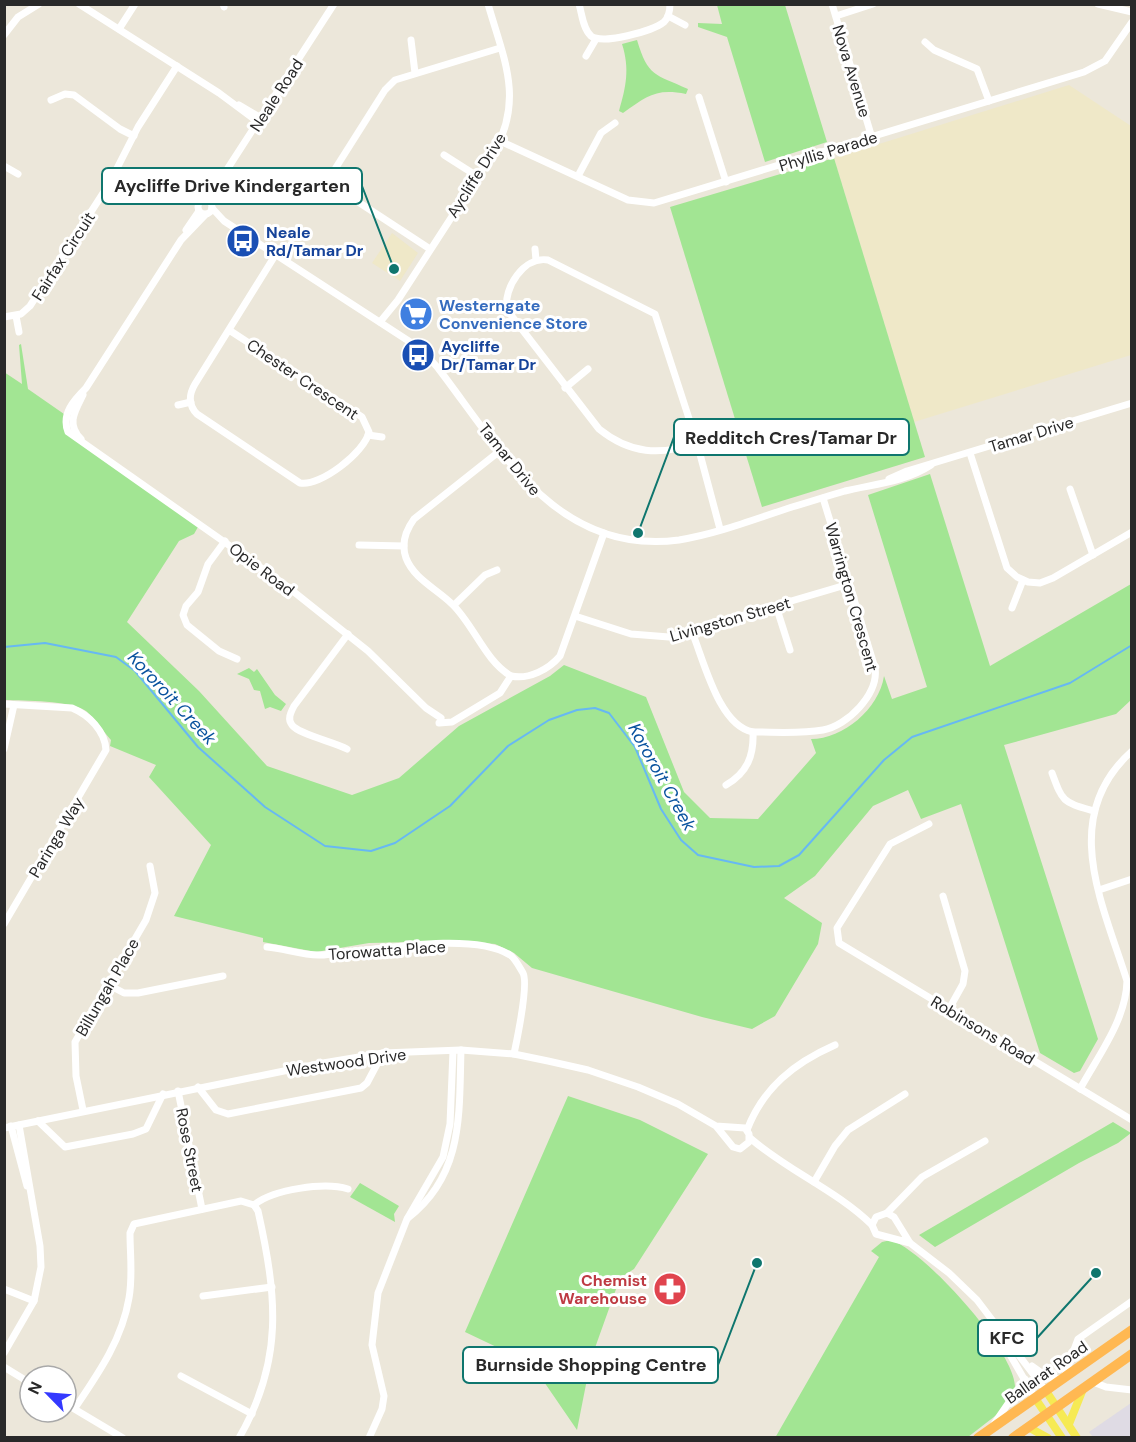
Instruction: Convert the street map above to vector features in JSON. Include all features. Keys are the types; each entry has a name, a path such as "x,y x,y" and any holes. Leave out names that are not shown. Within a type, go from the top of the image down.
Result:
{"highway":[{"name":"Ballarat Road","path":"978,1437 1131,1330"},
{"path":"1016,1436 1131,1354"}],"main road":[{"path":"1069,1424 1083,1389"},
{"path":"1046,1391 1077,1437"},
{"path":"1035,1398 1062,1437"},
{"path":"1028,1427 1048,1437"}],"street":[{"path":"4,35 18,17 39,4"},
{"path":"79,4 259,120"},
{"path":"119,29 135,4"},
{"name":"Neale Road","path":"69,421 86,388 181,240 206,209 217,185 334,4"},
{"name":"Aycliffe Drive","path":"383,323 501,139 511,102 509,79 488,4"},
{"path":"579,4 587,31 596,39 608,40 657,26 668,16 670,4"},
{"name":"Nova Avenue","path":"832,4 872,138"},
{"path":"836,16 873,4"},
{"path":"1098,4 1130,11"},
{"name":"Phyllis Parade","path":"1126,29 1130,11"},
{"path":"668,16 685,25"},
{"name":"Phyllis Parade","path":"501,139 628,200 646,204 662,202 1096,68 1105,61 1131,22"},
{"path":"586,56 596,39"},
{"path":"411,40 415,73"},
{"path":"925,42 934,50 977,69 989,101"},
{"path":"334,180 338,164 388,86 395,80 500,48"},
{"name":"Fairfax Circuit","path":"16,316 30,306 109,184 134,136 177,66"},
{"path":"51,100 65,94 74,95 120,129 134,136"},
{"path":"699,97 726,182"},
{"path":"578,176 600,133 615,123"},
{"path":"444,155 477,176"},
{"path":"4,166 18,174"},
{"path":"324,182 334,180"},
{"path":"334,180 347,195 430,249"},
{"name":"Tamar Drive","path":"206,209 383,323 430,358 531,488 548,503 577,522 602,533 635,540 668,541 723,529 884,482 907,471 1131,403"},
{"path":"535,249 536,260"},
{"name":"Chester Crescent","path":"229,330 357,412 366,422 368,435 359,451 321,480 306,484 296,482 197,414 191,402 195,384 229,330 278,255"},
{"path":"697,443 657,452 629,447 599,429 565,388 507,310 509,290 526,266 536,260 554,263 655,314 697,443 723,529"},
{"path":"4,317 16,316 19,332"},
{"path":"565,388 588,369"},
{"path":"178,405 191,402"},
{"name":"Opie Road","path":"69,421 74,431 87,445 225,541 348,634 386,667 440,721 467,711 504,690 511,676"},
{"name":"Chester Crescent","path":"368,435 382,437"},
{"path":"502,452 414,519 407,530 404,546 406,559 414,572 454,605 497,665 511,676 531,675 556,661 563,651 602,533"},
{"path":"970,453 1004,562 1012,573 1023,580 1034,583 1047,581 1131,532"},
{"path":"1070,489 1093,555"},
{"name":"Warrington Crescent","path":"753,732 828,729 869,697 876,680 875,668 823,498"},
{"path":"225,541 208,564 198,592 186,606 183,615 187,625 219,651 237,659"},
{"path":"359,545 404,546"},
{"path":"454,605 485,575 497,570"},
{"path":"1012,608 1023,580"},
{"name":"Livingston Street","path":"575,616 644,637 669,637 849,584"},
{"path":"776,606 790,650"},
{"path":"692,632 727,716 740,728 753,732 751,760 740,776 726,785"},
{"path":"346,749 299,730 291,724 289,718 294,706 348,634"},
{"path":"4,704 14,705 4,748"},
{"name":"Paringa Way","path":"4,924 106,750 105,739 81,712 72,708 14,705"},
{"path":"1080,1089 1122,1011 1126,996 1127,981 1092,868 1089,842 1094,811 1107,782 1131,751"},
{"path":"1052,773 1061,797 1069,803 1094,811"},
{"name":"Robinsons Road","path":"929,824 902,836 881,854 837,928 837,937 846,948 1131,1120"},
{"name":"Billungah Place","path":"83,1110 76,1076 75,1042 152,906 155,893 150,866"},
{"path":"1099,890 1131,879"},
{"path":"943,896 965,971 963,984 949,1009"},
{"name":"Torowatta Place","path":"267,947 321,955 362,948 441,944 482,946 504,953 515,959 525,979 514,1054"},
{"path":"109,985 124,993 138,993 223,976"},
{"path":"728,1138 752,1117 767,1091 781,1077 835,1045"},
{"path":"407,1219 421,1208 455,1150 461,1050"},
{"name":"Westwood Drive","path":"12,1126 178,1090 383,1053 461,1050 514,1054 588,1070 638,1087 678,1104 716,1126 733,1147 746,1147"},
{"path":"369,1437 382,1409 384,1395 372,1345 378,1293 407,1219 433,1177 447,1143 453,1051"},
{"path":"198,1087 216,1110 228,1114 361,1088 367,1083 383,1053"},
{"name":"Rose Street","path":"178,1090 202,1209"},
{"path":"38,1121 65,1147 133,1134 146,1129 163,1094"},
{"path":"814,1182 835,1146 848,1130 905,1094"},
{"path":"4,1353 34,1301 40,1277 41,1260 28,1188 28,1172 12,1126"},
{"name":"Westwood Drive","path":"716,1126 740,1128"},
{"path":"740,1128 765,1152 858,1211 873,1225 876,1234 910,1243"},
{"path":"750,1138 746,1147 765,1152"},
{"path":"858,1211 878,1215 887,1213 897,1204 907,1189 922,1177 985,1141"},
{"path":"254,1205 266,1197 322,1185 348,1189"},
{"path":"78,1403 110,1354 123,1323 130,1297 132,1226 141,1221 241,1201 254,1205 259,1214 272,1287 270,1359 265,1383 239,1437"},
{"path":"894,1217 897,1204"},
{"path":"887,1213 894,1217 910,1243 949,1273 977,1300 1025,1360 1046,1391"},
{"path":"873,1225 878,1215"},
{"path":"889,1238 898,1226"},
{"path":"203,1296 272,1287"},
{"path":"4,1289 34,1301"},
{"path":"1025,1360 1049,1378 1063,1378 1078,1339 1131,1301"},
{"path":"993,1321 1035,1398"},
{"path":"4,1367 18,1376"},
{"path":"181,1376 252,1414"},
{"path":"990,1429 1025,1379"},
{"path":"1093,1382 1106,1387 1131,1390"},
{"path":"78,1410 123,1437"}],"shaded area":[{"path":"1069,85 1131,126 1131,355 914,422 834,158"},
{"path":"392,233 418,253 400,281 372,263"},
{"path":"1131,1403 1131,1437 1093,1437 1089,1432"}],"green space":[{"path":"717,5 785,5 827,142 765,162 727,37 698,27 698,23 722,24"},
{"path":"637,40 645,61 654,73 688,89 686,94 667,92 652,95 623,113 619,111 626,70 622,44"},
{"path":"834,158 925,457 762,507 670,207"},
{"path":"21,344 28,389 64,414 63,425 198,527 194,534 179,541 127,622 199,691 267,766 352,795 399,778 459,726 550,676 564,665 646,697 684,792 710,818 758,819 816,753 811,739 835,734 858,720 875,700 884,676 892,699 927,687 868,495 930,474 990,666 1131,584 1131,700 1116,714 1004,745 1098,1039 1080,1071 1074,1073 1040,1053 961,804 921,819 908,790 873,806 815,876 784,898 822,923 818,944 775,1016 752,1029 532,968 514,953 495,944 458,941 369,943 316,952 263,942 263,938 174,916 211,845 149,777 156,765 110,746 111,740 96,721 78,707 47,702 5,700 4,372 22,384 19,345"},
{"path":"249,668 254,672 257,669 275,695 286,704 281,711 270,707 265,709 260,691 254,690 249,679 237,674"},
{"path":"568,1096 640,1120 708,1154 634,1269 620,1278 591,1359 577,1430 540,1376 505,1351 465,1332"},
{"path":"1113,1122 1131,1133 1118,1143 1079,1163 935,1247 919,1235"},
{"path":"360,1183 399,1206 394,1214 395,1222 350,1197"},
{"path":"891,1240 925,1263 967,1306 1002,1353 1012,1373 1015,1389 999,1413 968,1437 775,1438 879,1257 871,1251 882,1242"}],"waterway":[{"name":"Kororoit Creek","path":"4,647 45,643 116,657 135,671 198,747 265,807 325,846 371,851 395,843 450,806 508,746 549,720 577,710 595,708 609,713 635,747 661,809 681,840 698,855 754,867 779,866 799,855 884,760 912,737 1070,683 1132,645"}],"place":[{"name":"Neale Rd/Tamar Dr","path":"243,241"},
{"name":"Aycliffe Drive Kindergarten","path":"394,269"},
{"name":"Westerngate Convenience Store","path":"416,314"},
{"name":"Aycliffe Dr/Tamar Dr","path":"418,355"},
{"name":"Redditch Cres/Tamar Dr","path":"638,533"},
{"name":"Burnside Shopping Centre","path":"757,1263"},
{"name":"KFC","path":"1096,1273"},
{"name":"Chemist Warehouse","path":"670,1289"}]}
